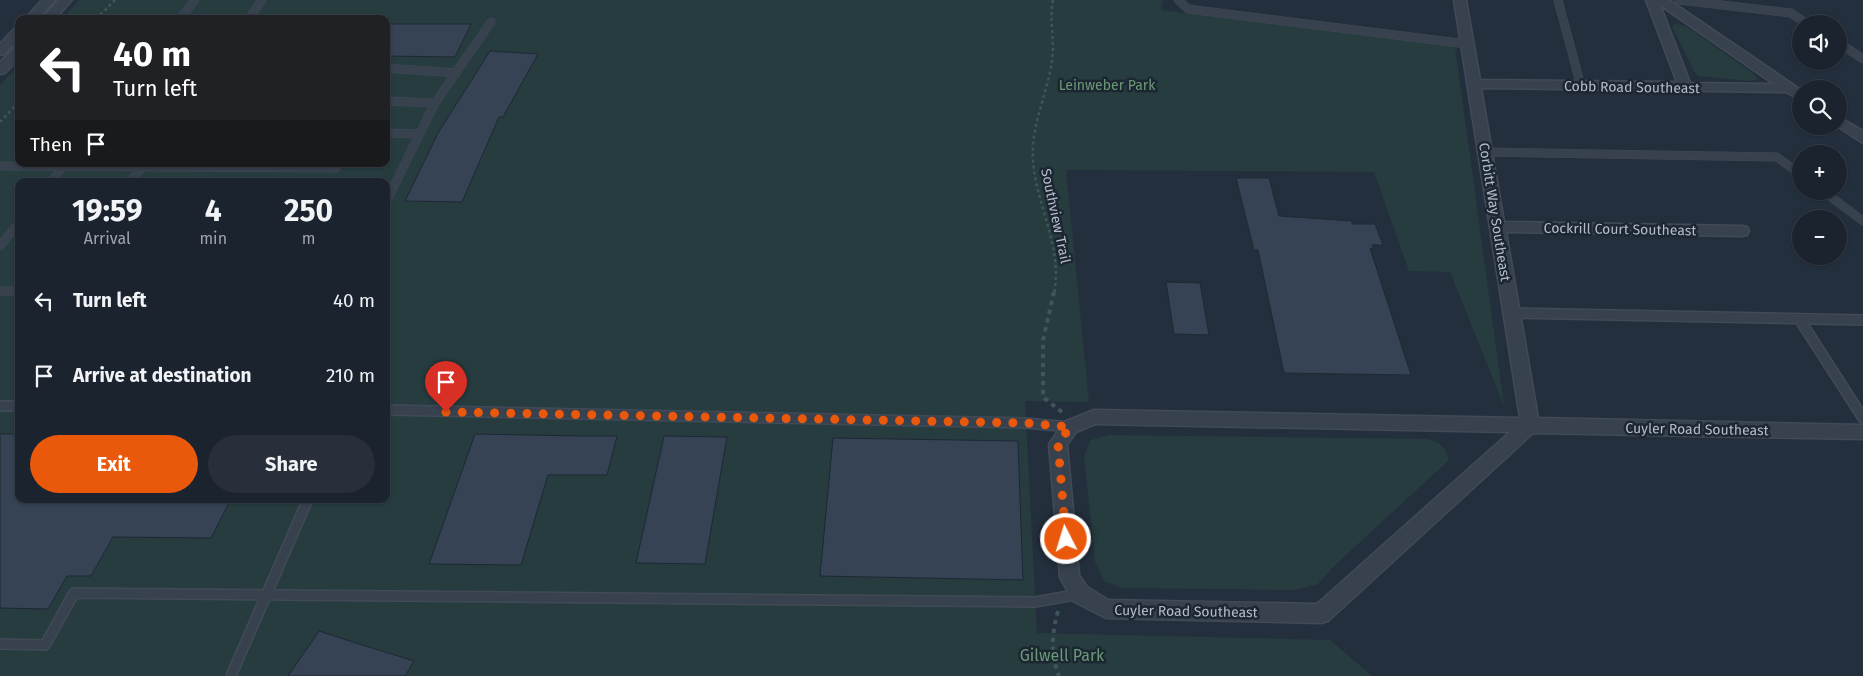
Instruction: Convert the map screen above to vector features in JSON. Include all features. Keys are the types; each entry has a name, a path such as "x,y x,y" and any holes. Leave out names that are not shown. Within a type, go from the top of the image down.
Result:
{"street":[{"path":"35,15 49,0"},
{"path":"52,15 66,0"},
{"name":"Corbitt Way Southeast","path":"1460,0 1530,425"},
{"path":"1652,0 1685,88"},
{"path":"1661,0 1792,89"},
{"path":"0,51 15,35"},
{"path":"0,70 15,54"},
{"name":"Cobb Road Southeast","path":"1474,84 1792,92"},
{"path":"1847,127 1863,138"},
{"name":"Cockrill Court Southeast","path":"1498,227 1742,231"},
{"name":"Cuyler Road Southeast","path":"1070,427 1094,417 1863,432"},
{"name":"Cuyler Road Southeast","path":"1080,594 1106,609 1321,614 1530,425"},
{"path":"1070,427 1058,444 1070,577 1080,594"}],"lane":[{"path":"183,15 195,0"},
{"path":"252,15 262,0"},
{"path":"1178,0 1188,9 1467,44"},
{"path":"1558,0 1581,86"},
{"path":"1679,0 1791,13 1794,15"},
{"path":"390,194 435,103 491,22"},
{"path":"1847,49 1863,59"},
{"path":"390,68 456,72"},
{"path":"390,101 435,103"},
{"path":"390,134 418,134"},
{"path":"1485,152 1778,157 1792,168"},
{"path":"0,166 15,166"},
{"path":"54,178 63,167"},
{"path":"133,178 142,167"},
{"path":"305,167 336,168"},
{"path":"1835,200 1863,221"},
{"path":"0,246 15,228"},
{"path":"0,291 15,291"},
{"path":"1512,313 1863,320"},
{"path":"1800,320 1863,418"},
{"path":"0,406 15,406"},
{"path":"390,410 1026,423 1070,427"},
{"path":"231,676 306,503"},
{"path":"0,644 45,645 74,593 1035,602 1080,594"}],"path":[{"path":"100,15 115,0"},
{"name":"Southview Trail","path":"1053,0 1050,20 1051,63 1032,139 1033,162 1056,266 1055,287 1043,339 1043,397 1060,409 1070,427"},
{"path":"0,122 15,106"},
{"path":"1059,676 1053,660 1056,618 1060,604 1080,594"}],"green space":[{"path":"79,0 1163,0 1161,10 1455,46 1504,406 1450,272 1409,271 1374,172 1066,170 1089,402 1025,401 1037,633 1330,640 1372,676 0,676 0,85 15,69 15,167 390,167 390,15 66,15"},
{"path":"1676,23 1687,27 1753,73 1758,79 1751,81 1699,76 1694,71 1672,26"},
{"path":"1109,435 1427,439 1442,445 1449,460 1333,567 1318,584 1295,590 1121,588 1104,581 1095,562 1084,456 1091,440"}],"building":[{"path":"390,24 471,24 455,57 390,56"},
{"path":"490,51 538,54 503,117 499,117 462,202 405,201 438,133"},
{"path":"1236,178 1269,178 1279,216 1352,221 1352,224 1375,224 1383,245 1372,245 1374,249 1370,248 1411,375 1284,373 1258,250 1254,250"},
{"path":"1166,282 1200,283 1209,335 1174,334"},
{"path":"0,434 15,434 15,503 229,503 211,538 113,537 91,576 67,576 48,609 0,608"},
{"path":"475,434 617,436 607,475 548,475 521,565 429,564"},
{"path":"664,436 727,437 705,564 636,563"},
{"path":"833,438 1018,441 1023,580 820,576"},
{"path":"319,631 414,661 405,676 288,676"}],"route":[{"path":"446,412 1026,423 1070,427 1058,444 1066,539"}],"park label":[{"name":"Leinweber Park","path":"1107,85"},
{"name":"Gilwell Park","path":"1062,655"}]}
